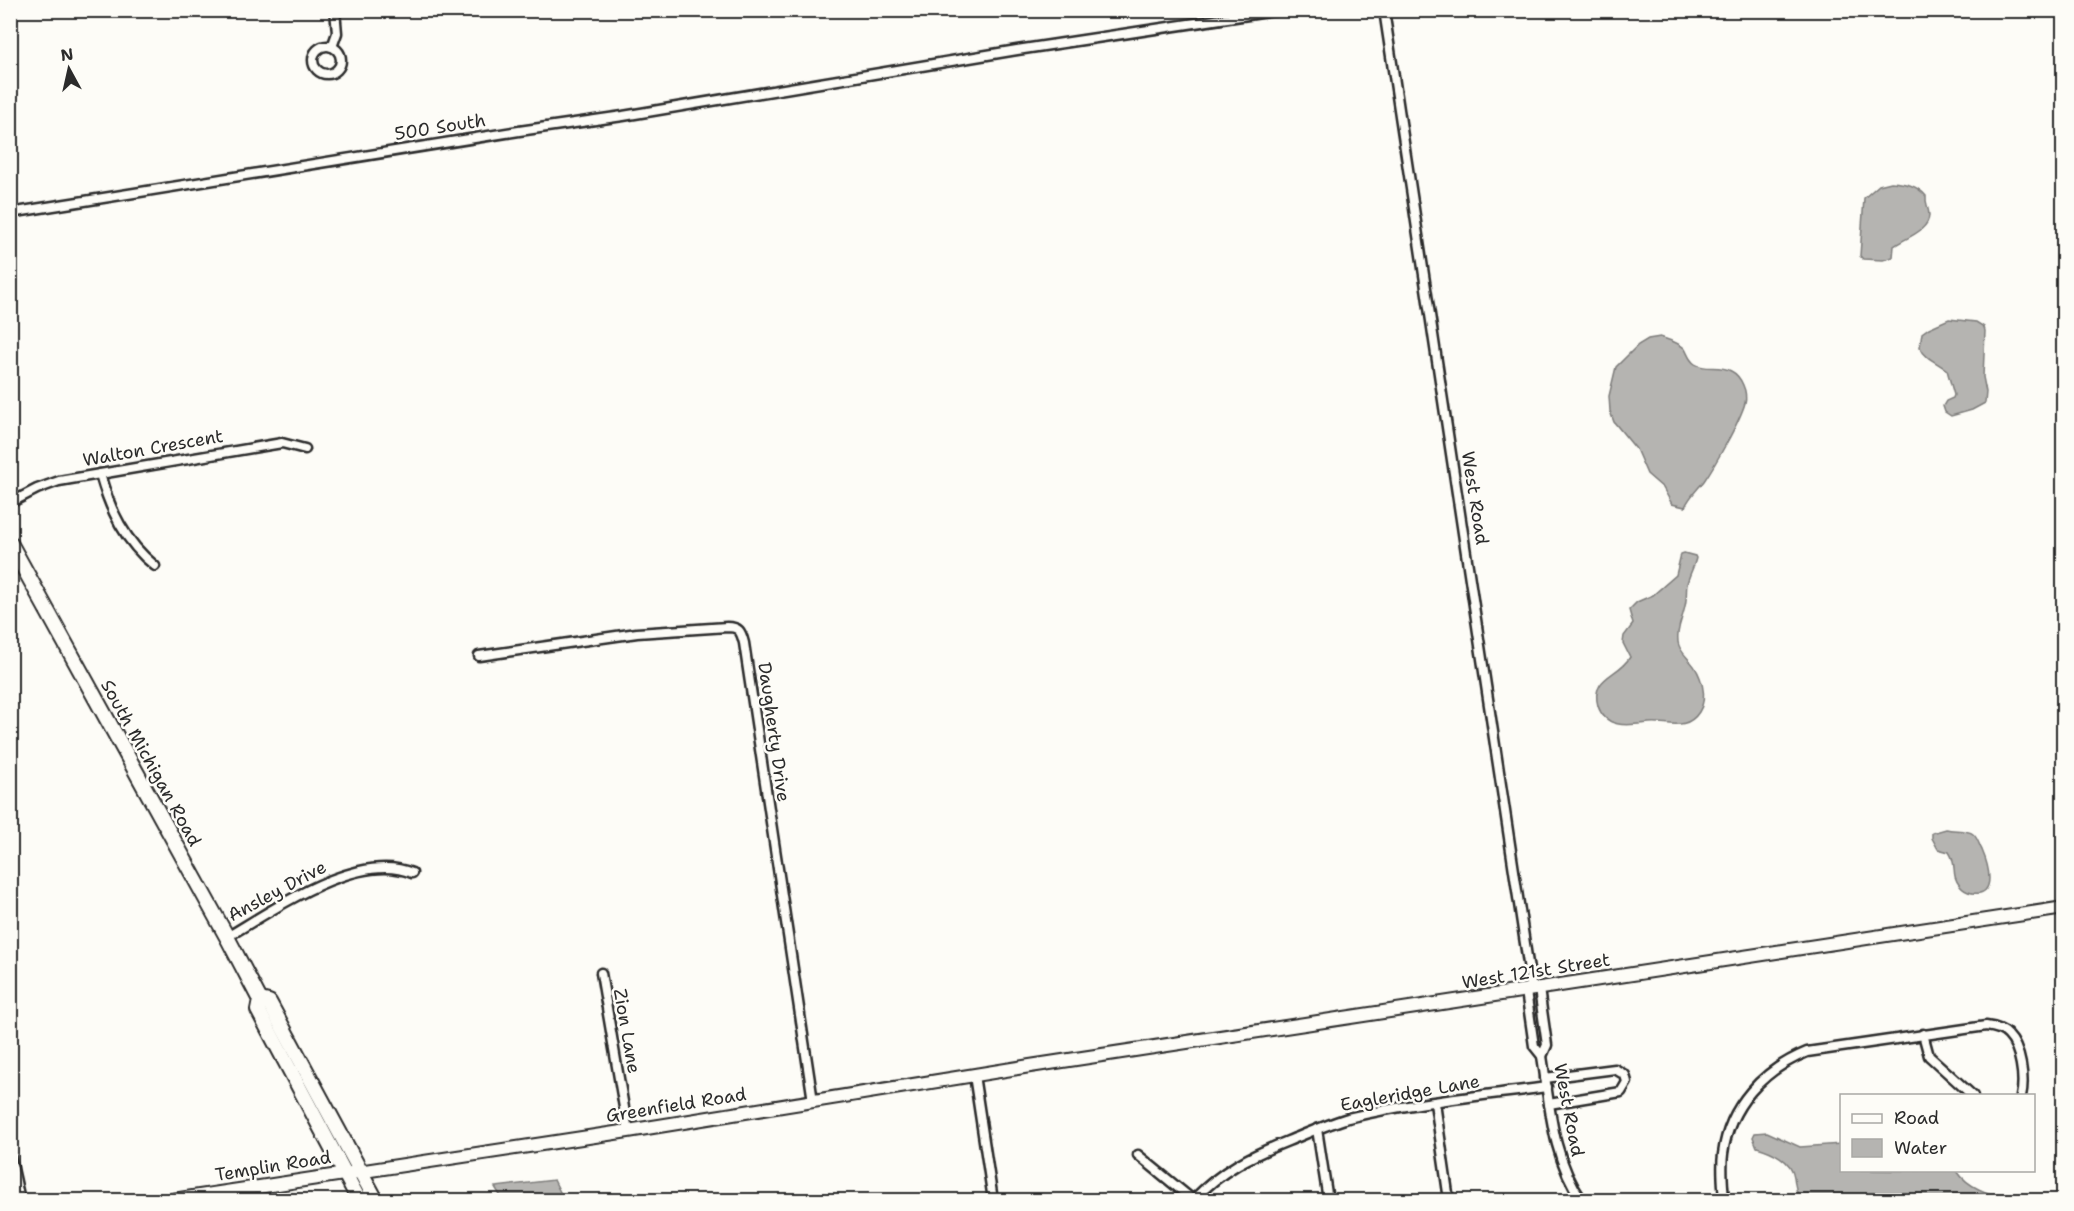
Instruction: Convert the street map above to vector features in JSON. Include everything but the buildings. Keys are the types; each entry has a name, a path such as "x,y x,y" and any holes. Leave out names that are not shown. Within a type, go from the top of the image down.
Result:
{"main road":[{"name":"South Michigan Road","path":"10,543 227,937 260,1000 258,1010 358,1200"},
{"name":"South Michigan Road","path":"260,1000 269,1002 376,1200"}],"street":[{"path":"332,47 337,33 335,10"},
{"name":"500 South","path":"10,213 1017,50 1281,10"},
{"name":"West Road","path":"1384,10 1532,990 1534,1046 1542,1056 1560,1157 1567,1175 1582,1200"},
{"name":"Walton Crescent","path":"10,503 59,481 282,443 305,449"},
{"path":"100,474 106,495 132,545 155,566"},
{"name":"Daugherty Drive","path":"479,656 637,633 727,627 734,627 741,632 813,1101"},
{"name":"Ansley Drive","path":"227,937 302,894 339,877 379,867 392,867 412,873"},
{"name":"West 121st Street","path":"1013,1069 2064,908"},
{"name":"Zion Lane","path":"601,973 628,1131"},
{"name":"West Road","path":"1532,990 1547,1045 1542,1056"},
{"path":"1724,1200 1722,1155 1732,1118 1749,1094 1771,1072 1781,1064 1807,1052 1973,1027 1998,1028 2008,1035 2014,1044 2023,1085 2021,1094"},
{"path":"1923,1034 1929,1056 1972,1094"},
{"name":"Greenfield Road","path":"344,1174 1013,1069"},
{"name":"Eagleridge Lane","path":"1193,1200 1217,1177 1238,1163 1317,1129 1347,1119 1615,1069 1625,1075 1627,1082 1621,1092 1549,1104"},
{"path":"974,1075 993,1200"},
{"path":"1435,1103 1449,1200"},
{"path":"1317,1129 1328,1200"},
{"path":"10,1155 20,1200"},
{"path":"1138,1155 1193,1200"},
{"name":"Templin Road","path":"173,1200 344,1174"}],"water":[{"path":"1891,182 1910,185 1919,189 1926,196 1928,221 1916,234 1894,246 1893,257 1883,260 1863,259 1860,256 1864,198 1879,185"},
{"path":"1949,319 1976,322 1984,327 1985,331 1983,377 1986,392 1985,403 1972,410 1951,416 1945,412 1943,406 1954,395 1947,370 1928,357 1920,347 1922,333"},
{"path":"1660,337 1683,347 1690,359 1699,366 1722,368 1735,373 1745,389 1745,403 1727,443 1709,474 1685,507 1672,504 1663,488 1647,474 1636,449 1614,422 1610,411 1609,396 1616,367 1638,345 1648,339"},
{"path":"1681,554 1696,558 1687,584 1686,603 1679,628 1678,642 1700,678 1703,692 1702,706 1694,718 1682,724 1627,725 1613,722 1602,714 1598,706 1598,689 1630,657 1623,643 1624,636 1633,624 1629,610 1637,602 1653,595 1676,575"},
{"path":"1946,829 1968,831 1976,837 1984,856 1989,878 1985,890 1980,893 1970,893 1962,889 1954,873 1952,857 1949,852 1938,849 1932,838 1932,833"},
{"path":"1767,1132 1800,1147 1840,1144 1840,1172 1958,1172 1974,1187 2011,1200 1800,1200 1789,1166 1774,1154 1757,1147 1753,1137 1755,1133"},
{"path":"554,1180 564,1200 503,1200 495,1187"}]}
